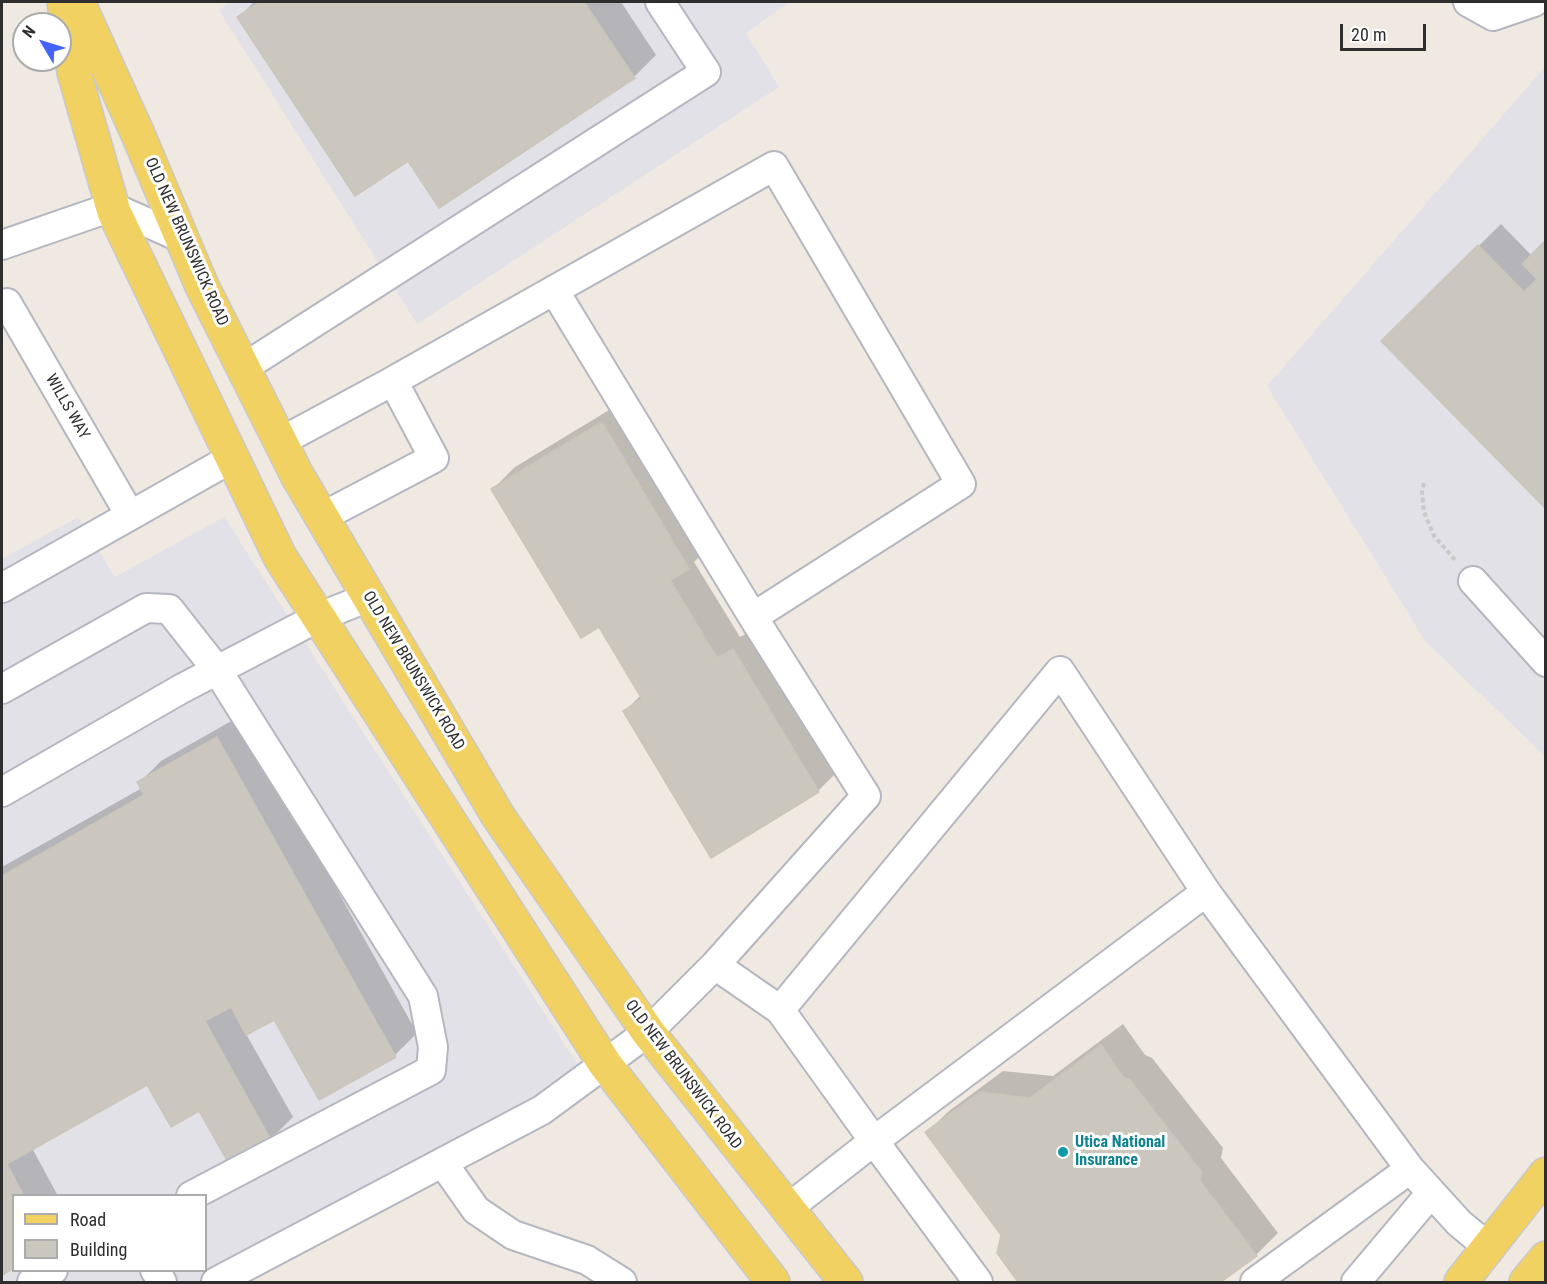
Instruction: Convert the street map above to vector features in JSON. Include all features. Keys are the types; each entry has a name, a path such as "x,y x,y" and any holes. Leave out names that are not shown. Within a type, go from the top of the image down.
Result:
{"main road":[{"path":"64,2 74,72 112,207 280,557 605,1064 773,1282"},
{"name":"OLD NEW BRUNSWICK ROAD","path":"78,2 137,132 202,286 280,442 498,816 648,1032 846,1282"},
{"path":"1461,1282 1545,1174"},
{"path":"1526,1282 1545,1258"}],"lane":[{"path":"243,368 706,72 660,2"},
{"path":"1478,6 1534,2"},
{"path":"280,442 393,381 774,166 961,483 753,617"},
{"path":"2,245 112,207 182,238"},
{"path":"216,1282 542,1110 648,1032 715,965 866,796 753,617 554,290"},
{"name":"WILLS WAY","path":"2,306 7,303 130,515"},
{"path":"322,517 434,458 393,381"},
{"path":"2,588 232,458"},
{"path":"1473,581 1545,662"},
{"path":"2,792 217,670 319,618 369,597"},
{"path":"2,689 146,608 169,609 217,670 423,996 433,1047 430,1070 195,1194"},
{"path":"780,1010 1060,670 1206,892 1410,1169 1459,1223 1488,1247"},
{"path":"787,1209 1206,892"},
{"path":"715,965 780,1010 978,1282"},
{"path":"443,1163 476,1210 513,1235 587,1260 622,1282"},
{"path":"1255,1282 1410,1169"},
{"path":"1356,1282 1431,1193"},
{"path":"32,1282 50,1272"}],"path":[{"path":"1424,483 1422,492 1424,512 1434,536 1473,581"}],"shaded area":[{"path":"230,2 790,2 746,33 779,87 417,324 219,10"},
{"path":"1545,67 1545,756 1426,642 1267,386"},
{"path":"78,517 115,577 224,517 585,1076 220,1282 2,1282 2,559"}],"building":[{"path":"259,2 584,2 635,78 439,208 408,161 355,196 237,17"},
{"path":"1546,240 1546,509 1381,341 1478,245 1524,292 1537,279 1522,264"},
{"path":"602,422 689,569 670,580 717,658 733,649 819,792 711,858 623,711 642,699 599,627 581,638 491,489"},
{"path":"217,737 396,1057 319,1100 274,1020 246,1035 231,1007 205,1021 271,1140 229,1164 199,1111 171,1127 147,1085 7,1164 23,1194 12,1194 12,1269 2,1275 2,876 144,795 137,782"},
{"name":"Utica National Insurance","path":"1101,1045 1123,1077 1130,1080 1201,1171 1200,1181 1257,1256 1221,1282 1018,1282 997,1253 1001,1235 925,1132 980,1092 1030,1098"}],"place":[{"name":"Utica National Insurance","path":"1063,1152"}]}
